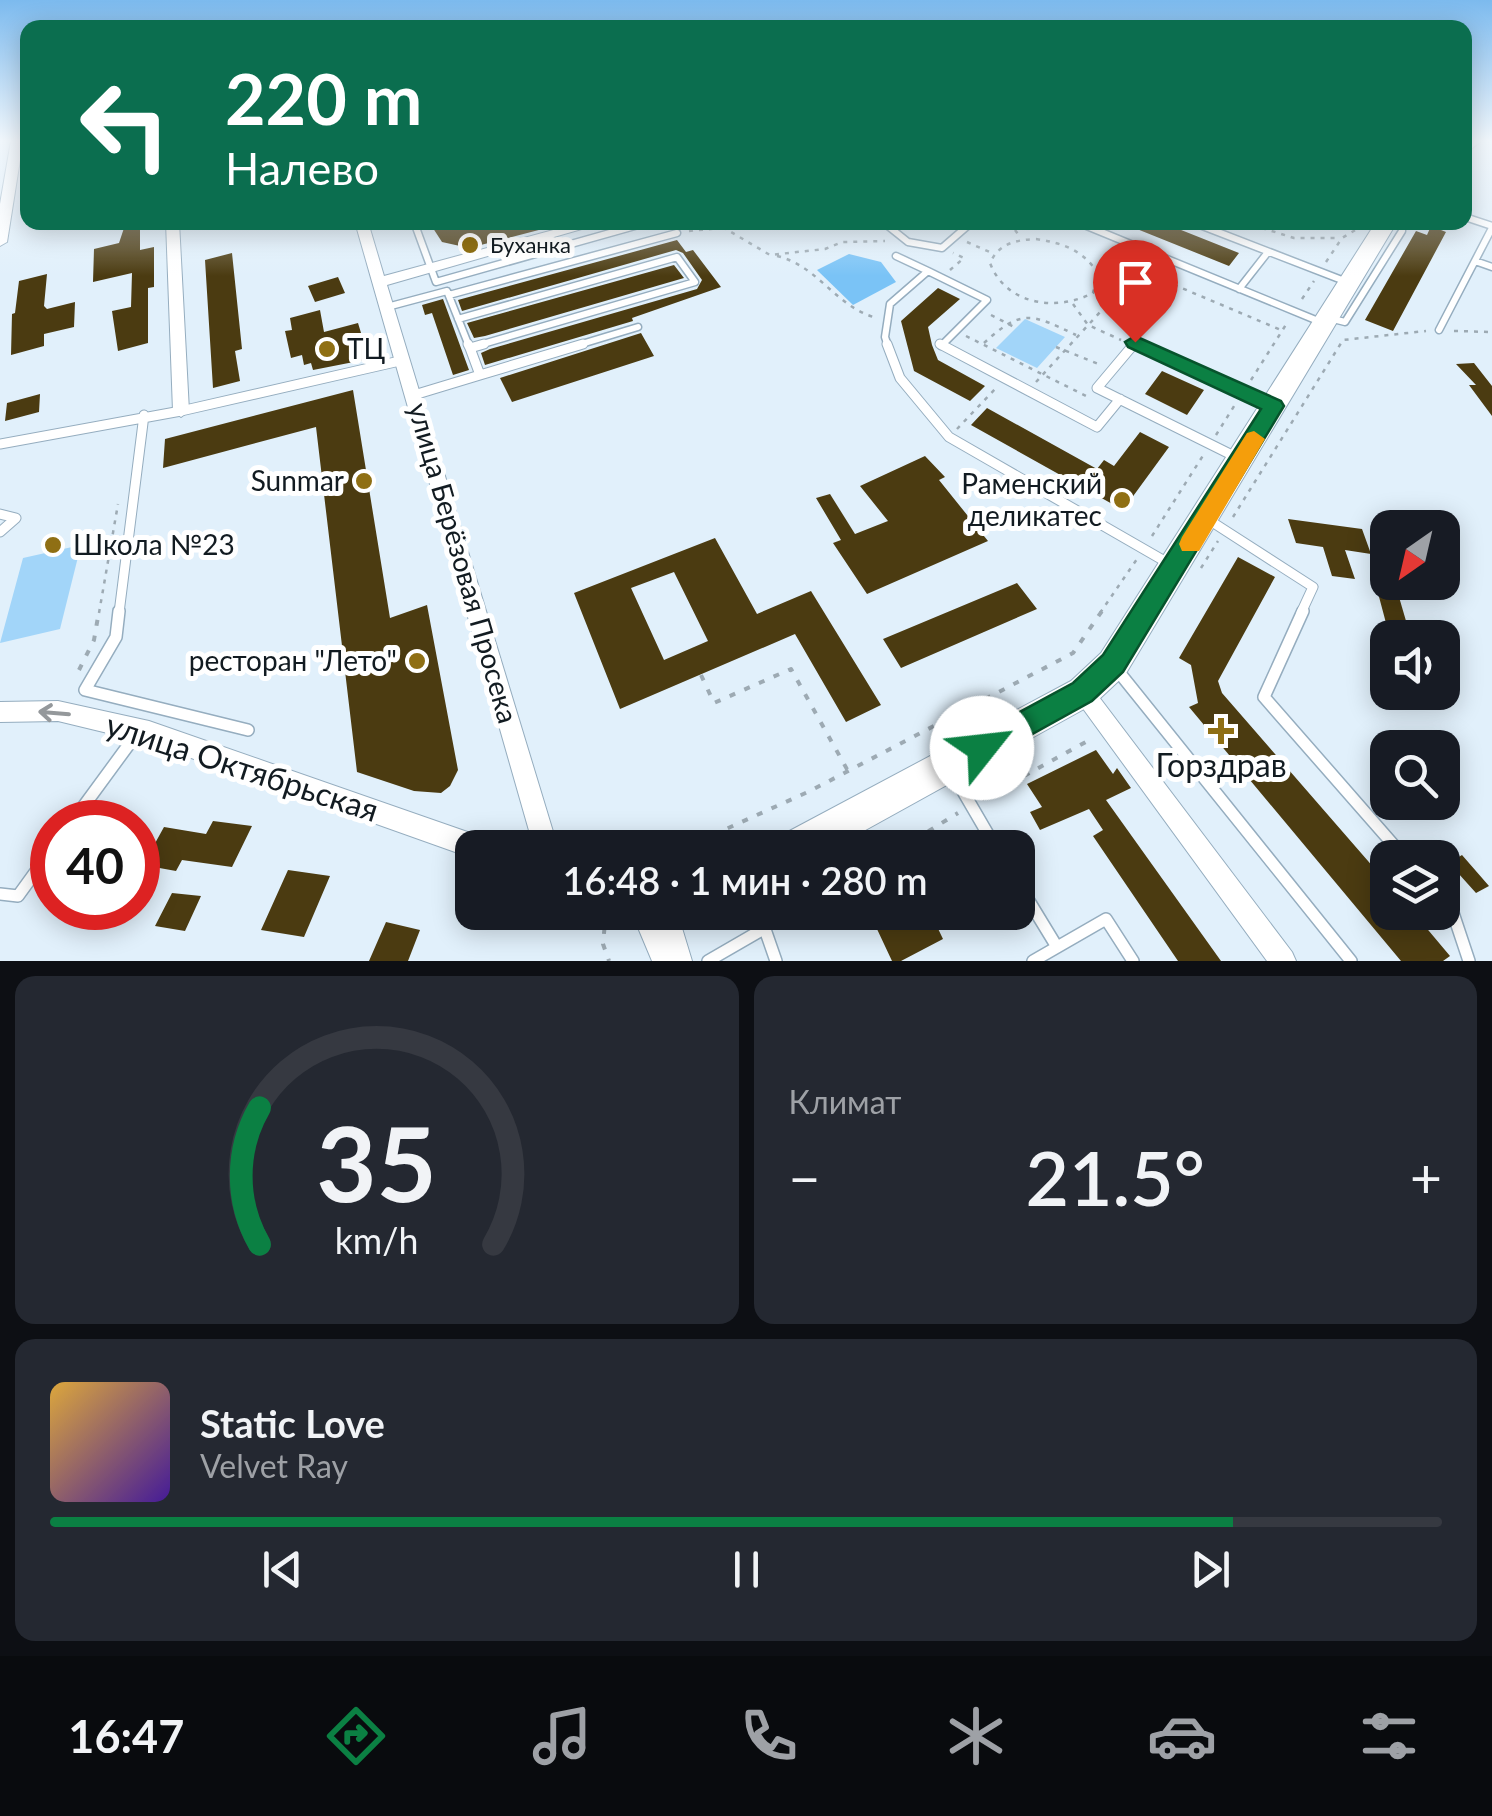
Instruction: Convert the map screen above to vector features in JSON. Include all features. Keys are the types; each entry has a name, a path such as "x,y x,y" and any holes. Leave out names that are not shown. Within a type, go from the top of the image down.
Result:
{"street":[{"path":"0,242 5,187"},
{"path":"172,230 181,411"},
{"name":"улица Берёзовая Просека","path":"364,230 541,830"},
{"path":"380,282 565,230"},
{"path":"829,830 1083,692 1113,664 1176,567 1216,523 1242,460 1347,282 1392,230"},
{"path":"1083,692 1283,961"},
{"name":"улица Октябрьская","path":"0,712 58,711 140,730 455,840"}],"lane":[{"path":"1439,330 1492,227"},
{"path":"417,230 436,282 621,230"},
{"path":"890,230 895,236 922,246 942,248 962,230"},
{"path":"1096,230 1239,289 1325,320 1345,322 1393,230"},
{"path":"1212,230 1347,282"},
{"path":"448,295 677,233"},
{"path":"1239,289 1268,252"},
{"path":"896,256 988,300 939,345 1097,427 1120,399"},
{"path":"458,319 677,258 695,282 470,348"},
{"path":"1475,261 1492,268"},
{"path":"928,272 890,304 884,320 885,337 900,378 949,438 1176,567"},
{"path":"387,307 447,291 480,375"},
{"path":"414,395 638,327"},
{"path":"1242,460 1097,388 1135,342 1274,406"},
{"path":"0,444 181,411 404,360"},
{"path":"144,415 116,637 85,690 248,730"},
{"path":"0,514 16,518 0,532"},
{"path":"1216,523 1313,587 1264,697 1389,840"},
{"path":"1113,664 1351,961"},
{"path":"88,800 140,730"},
{"path":"949,767 985,830"},
{"path":"0,894 18,896 30,879"},
{"path":"1035,912 1056,947"},
{"path":"1033,961 1106,919 1133,961"},
{"path":"708,961 762,930"},
{"path":"766,930 776,961"},
{"path":"1459,930 1469,961"}],"path":[{"path":"677,233 704,230"},
{"path":"726,230 770,254 802,263 835,298 859,315 884,320"},
{"path":"1015,230 1022,240"},
{"path":"1268,230 1294,238 1342,238"},
{"path":"770,254 825,250 842,242 882,242 895,236"},
{"path":"955,236 993,254"},
{"path":"1095,267 1097,286 1085,298 1072,302 1037,302 1017,295 992,272 993,254 1005,244 1022,240 1067,246 1095,267 1139,270 1282,330"},
{"path":"941,278 964,258 942,248"},
{"path":"1027,391 1154,254"},
{"path":"1072,302 1088,325 1132,346"},
{"path":"977,310 1016,328"},
{"path":"983,344 1006,322 1019,316 1036,316 1078,336"},
{"path":"955,330 1112,409"},
{"path":"1216,523 1343,340 1439,330 1492,332"},
{"path":"1056,347 1112,370"},
{"path":"949,438 1004,379"},
{"path":"58,711 94,640 121,491"},
{"path":"700,674 714,703 791,669 848,771"},
{"path":"930,830 1096,736"},
{"path":"724,830 810,791"},
{"path":"604,930 603,944 609,961"}],"shaded area":[{"path":"849,254 881,262 896,282 853,305 817,270"},
{"path":"1025,319 1065,337 1037,368 996,348"},
{"path":"81,545 60,629 0,643 23,558"}],"building":[{"path":"123,230 140,230 140,250 154,247 154,287 148,288 148,343 118,351 112,311 131,307 132,273 93,282 94,249 119,243"},
{"path":"434,230 539,230 469,248 442,242"},
{"path":"1139,230 1181,230 1239,253 1229,266"},
{"path":"1429,230 1446,232 1393,331 1365,320 1416,231 1427,235"},
{"path":"677,240 686,252 693,250 721,287 632,318 633,321 485,365 481,353 490,349 697,289 702,280 683,253 676,250 462,311 458,300"},
{"path":"232,253 242,349 235,351 240,381 213,388 205,260"},
{"path":"674,265 684,278 485,336 474,338 467,323"},
{"path":"47,274 44,306 47,309 75,302 74,327 44,334 44,346 11,355 12,314 19,281"},
{"path":"338,277 345,293 315,302 308,286"},
{"path":"938,288 960,299 928,327 932,345 938,360 985,386 970,401 914,371 901,321"},
{"path":"443,299 469,370 453,375 432,313 425,315 422,305"},
{"name":"ТЦ","path":"320,310 324,332 358,323 369,359 313,370 311,363 304,365 302,355 291,358 285,331 292,330 290,318"},
{"path":"641,333 654,356 512,402 500,378"},
{"path":"1474,363 1492,386 1492,416 1469,385 1476,385 1456,364"},
{"path":"1162,371 1204,390 1187,415 1145,394"},
{"path":"353,390 390,618 427,605 458,770 450,786 441,793 414,791 357,772 316,427 163,468 165,439"},
{"path":"40,394 39,412 5,421 7,403"},
{"path":"987,408 1097,469 1104,460 1114,466 1140,432 1169,447 1123,510 971,425"},
{"path":"925,456 945,477 939,480 988,541 867,594 833,543 841,540 816,498 830,494 855,534 888,521 860,486"},
{"path":"1288,519 1362,529 1370,554 1345,550 1355,579 1332,576 1323,547 1296,543"},
{"path":"715,538 757,614 811,591 881,705 846,722 795,634 620,709 574,593","holes":["674,572 708,641 664,660 631,588"]},
{"path":"1238,557 1275,577 1218,681 1222,693 1370,863 1370,924 1189,707 1198,703 1191,665 1179,658"},
{"path":"1017,583 1037,609 901,668 883,639"},
{"path":"1380,600 1400,600 1406,620 1385,620"},
{"path":"1096,750 1113,774 1117,768 1131,788 1106,800 1221,961 1178,961 1093,836 1103,830 1089,809 1040,830 1030,812 1042,807 1027,784"},
{"path":"213,821 252,826 232,867 182,860 176,871 160,868 160,834 164,827 206,834"},
{"path":"1460,856 1489,886 1476,893 1460,875"},
{"path":"288,870 330,876 304,937 261,930"},
{"path":"172,893 201,896 185,931 160,927 160,916"},
{"path":"386,922 420,930 408,961 369,961"},
{"path":"877,930 939,930 943,939 901,961 892,961"},
{"path":"1375,930 1428,930 1450,956 1443,961 1401,961"}],"slow traffic":[{"path":"1191,544 1254,439"}],"place":[{"name":"Буханка","path":"470,245"},
{"name":"ТЦ","path":"327,349"},
{"name":"Sunmar","path":"364,481"},
{"name":"Раменский деликатес","path":"1122,500"},
{"name":"Школа №23","path":"53,545"},
{"name":"ресторан \"Лето\"","path":"417,661"},
{"name":"Горздрав","path":"1221,731"}],"route":[{"path":"982,748 1083,692 1113,664 1274,406 1135,342"}]}
